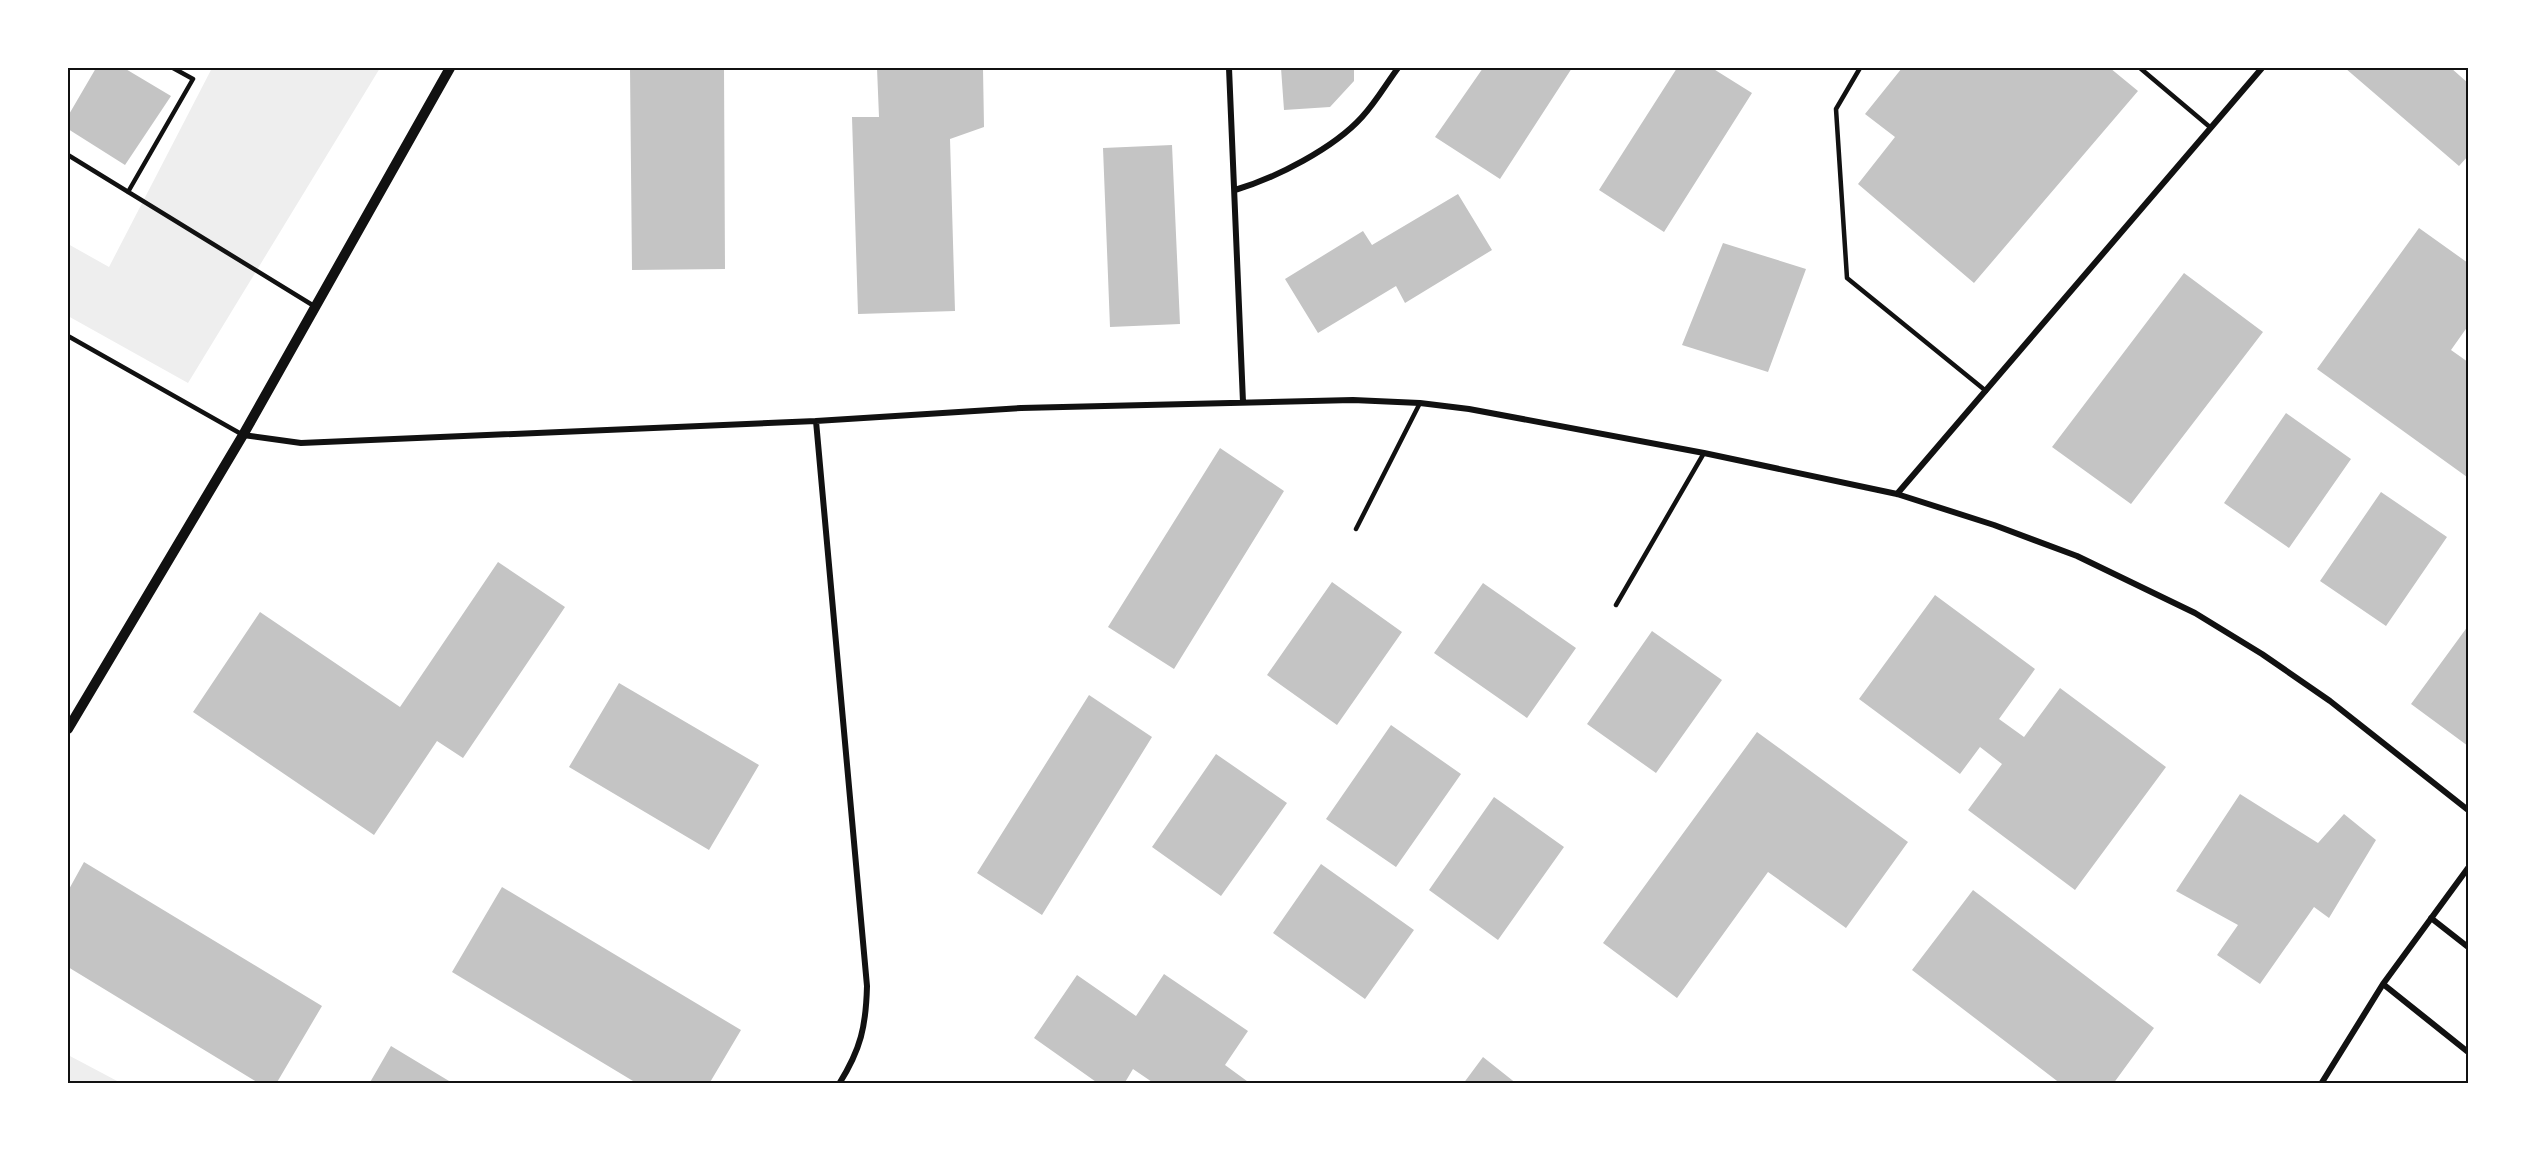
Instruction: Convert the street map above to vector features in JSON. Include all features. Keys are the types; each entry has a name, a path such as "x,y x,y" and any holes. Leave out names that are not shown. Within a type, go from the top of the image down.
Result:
{"street":[{"path":"68,729 243,435 450,68"},
{"path":"1229,68 1244,402"},
{"path":"1235,190 1284,172 1347,130 1371,106 1398,68"},
{"path":"1897,494 2262,68"},
{"path":"243,435 278,442 301,443 816,421 1021,408 1353,400 1420,403 1501,414 1704,453 1897,494 1994,525 2077,556 2195,613 2262,654 2330,701 2469,810"},
{"path":"816,421 867,986 866,1020 859,1046 839,1083"},
{"path":"2321,1083 2383,984 2469,868"},
{"path":"2431,918 2469,947"},
{"path":"2383,984 2469,1052"}],"lane":[{"path":"128,192 192,79 173,68"},
{"path":"1860,68 1836,109 1847,278 1986,391"},
{"path":"2140,68 2211,128"},
{"path":"68,154 316,308"},
{"path":"68,336 243,435"},
{"path":"1356,530 1420,403"},
{"path":"1616,605 1704,453"}],"shaded area":[{"path":"212,68 380,68 188,383 68,316 68,244 109,267"},
{"path":"68,1055 121,1083 68,1083"}],"building":[{"path":"96,68 124,68 171,96 125,165 68,129 68,116"},
{"path":"630,68 724,68 725,269 632,270"},
{"path":"877,68 983,68 984,127 950,139 955,311 858,314 852,117 879,117"},
{"path":"1281,68 1354,68 1354,81 1330,107 1284,110"},
{"path":"1483,68 1572,68 1500,179 1435,137"},
{"path":"1677,68 1712,68 1752,93 1664,232 1599,190"},
{"path":"1902,68 2110,68 2138,91 1974,283 1858,184 1895,137 1865,114"},
{"path":"2345,68 2451,68 2468,83 2468,156 2459,166"},
{"path":"1172,145 1180,324 1110,327 1103,148"},
{"path":"1458,194 1492,250 1405,303 1396,286 1318,333 1285,279 1363,231 1372,245"},
{"path":"2419,228 2468,263 2468,326 2451,350 2468,362 2467,477 2317,369"},
{"path":"1723,243 1806,269 1768,372 1682,345"},
{"path":"2184,273 2263,332 2131,504 2052,447"},
{"path":"2286,413 2351,459 2289,548 2224,503"},
{"path":"1220,448 1284,491 1174,669 1108,627"},
{"path":"2381,492 2447,537 2386,626 2320,581"},
{"path":"498,562 565,607 463,758 437,741 374,835 193,712 260,612 400,707"},
{"path":"1332,582 1402,632 1337,725 1267,675"},
{"path":"1483,583 1576,648 1527,718 1434,653"},
{"path":"1935,595 2035,669 1999,719 2024,737 2060,688 2166,767 2075,890 1968,810 2002,764 1980,747 1960,774 1859,699"},
{"path":"2468,626 2468,746 2411,704"},
{"path":"1652,631 1722,680 1656,773 1587,724"},
{"path":"619,683 759,765 709,850 569,767"},
{"path":"1089,695 1152,737 1042,915 977,873"},
{"path":"1391,725 1461,774 1396,867 1326,819"},
{"path":"1757,732 1908,842 1846,928 1768,872 1677,998 1603,943"},
{"path":"1216,754 1287,803 1221,896 1152,847"},
{"path":"2240,794 2318,843 2344,814 2376,840 2329,918 2314,907 2260,984 2217,955 2238,925 2176,891"},
{"path":"1494,797 1564,847 1498,940 1429,890"},
{"path":"84,862 322,1006 276,1084 260,1084 68,967 68,891"},
{"path":"1321,864 1414,930 1365,999 1273,933"},
{"path":"502,887 741,1030 709,1084 638,1084 452,972"},
{"path":"1973,890 2154,1028 2113,1084 2061,1084 1912,970"},
{"path":"1164,974 1248,1031 1225,1065 1251,1084 1155,1084 1133,1069 1124,1084 1099,1084 1034,1038 1077,975 1136,1016"},
{"path":"391,1046 454,1084 369,1084"},
{"path":"1483,1057 1517,1084 1463,1084"}]}
